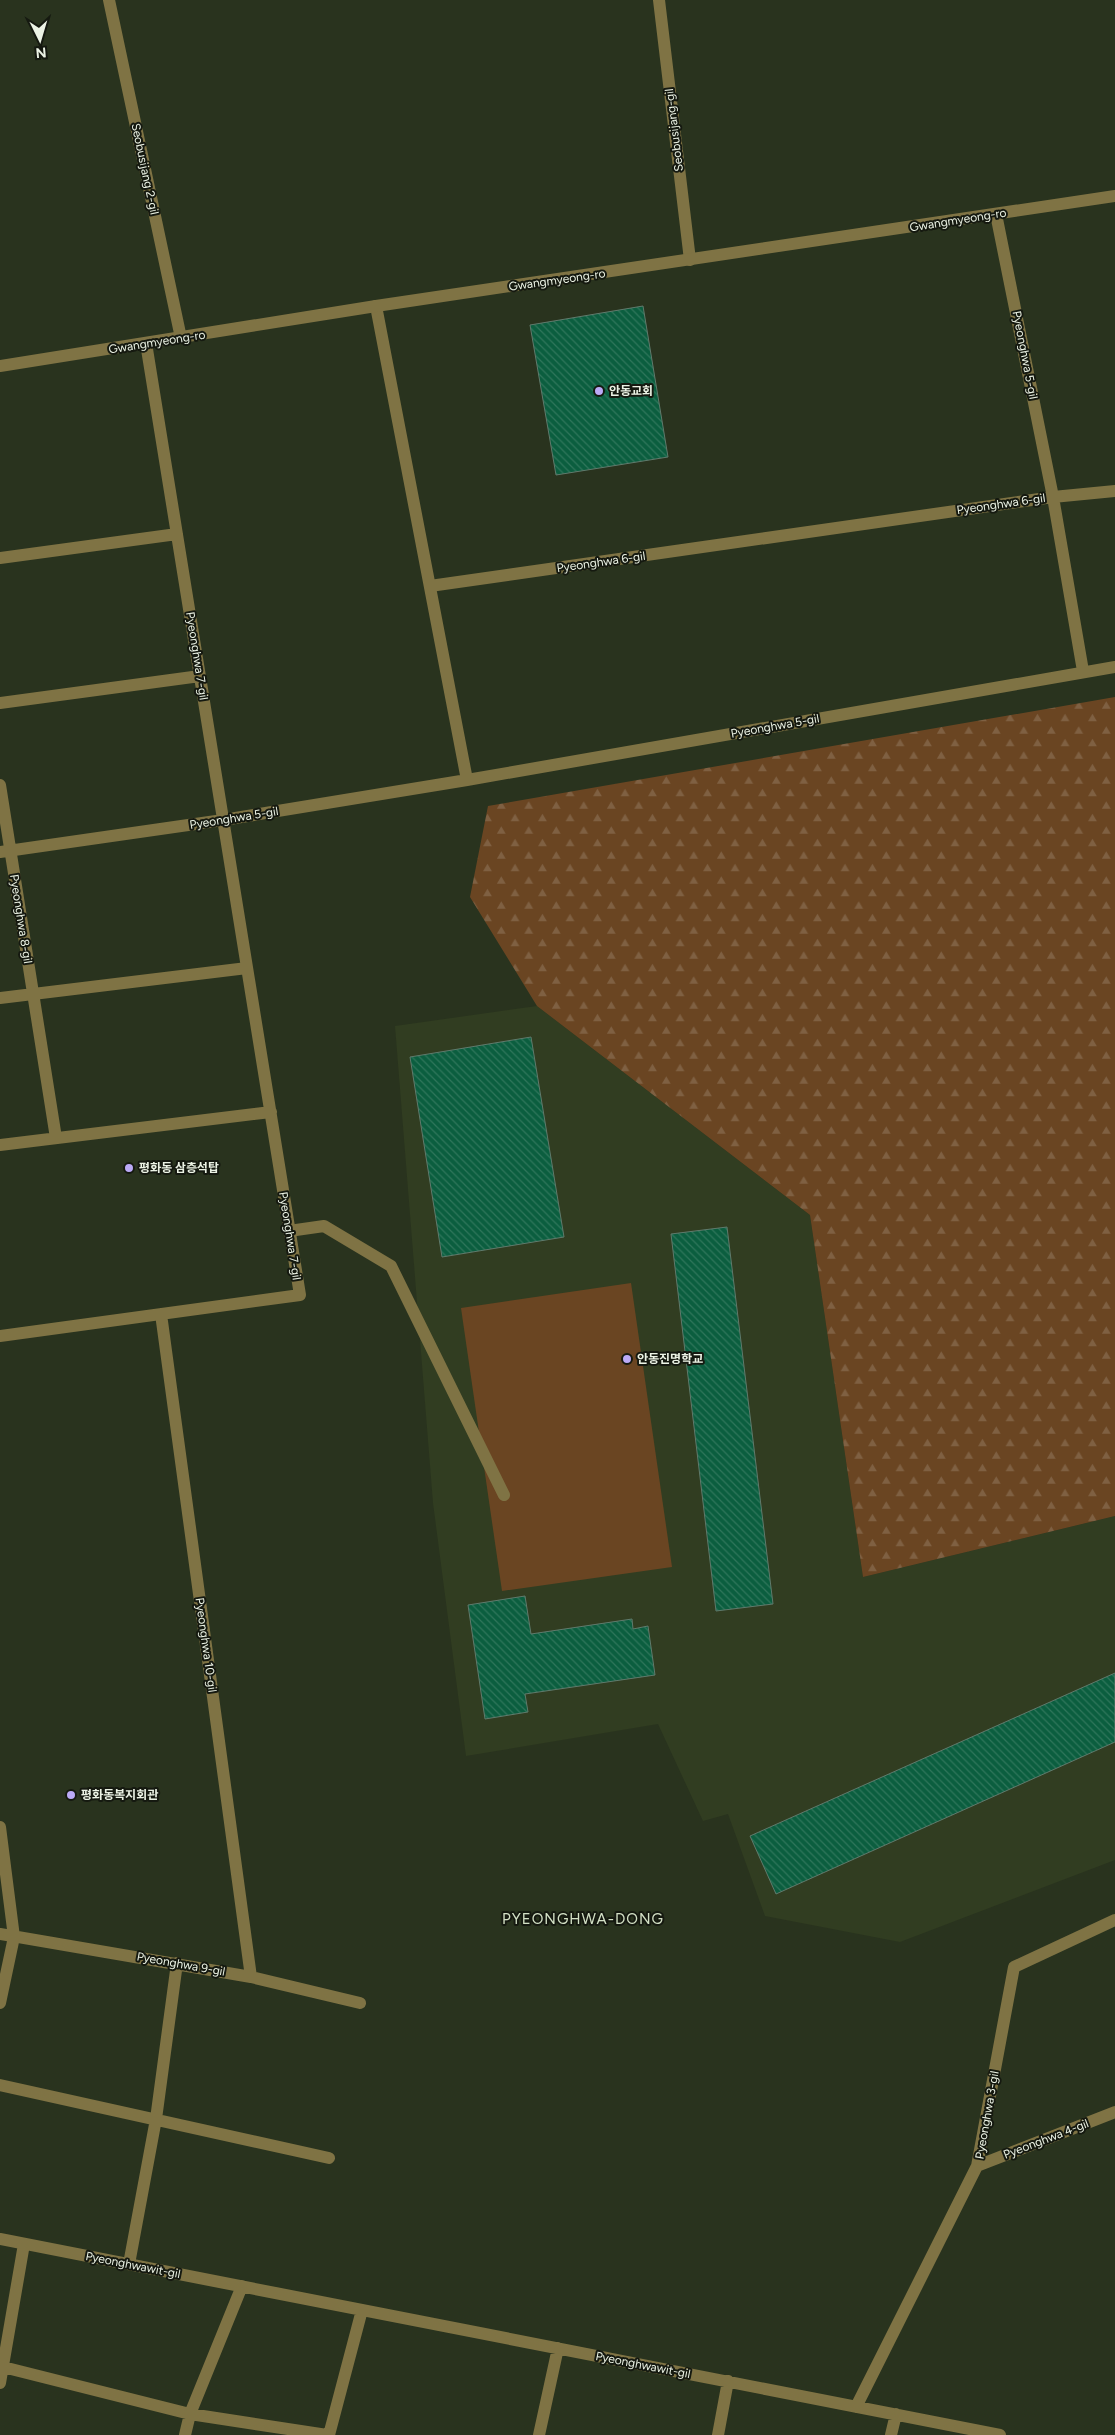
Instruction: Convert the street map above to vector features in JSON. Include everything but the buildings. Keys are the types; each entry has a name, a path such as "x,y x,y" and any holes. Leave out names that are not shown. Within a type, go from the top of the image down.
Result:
{"street":[{"name":"Seobusijang 2-gil","path":"109,0 180,338"},
{"name":"Seobusijang-gil","path":"659,0 690,260"},
{"name":"Gwangmyeong-ro","path":"0,366 376,306 1115,196"},
{"name":"Pyeonghwa 5-gil","path":"996,214 1053,497 1083,671"},
{"path":"376,306 467,780"},
{"name":"Pyeonghwa 7-gil","path":"0,1336 300,1295 146,343"},
{"path":"1053,497 1115,491"},
{"name":"Pyeonghwa 6-gil","path":"430,586 1053,497"},
{"path":"0,558 177,534"},
{"name":"Pyeonghwa 5-gil","path":"5,851 223,820 467,780 1083,671 1115,667"},
{"path":"0,702 200,676"},
{"name":"Pyeonghwa 8-gil","path":"0,785 5,851 33,994 56,1138"},
{"path":"0,998 247,968"},
{"path":"0,1145 271,1112"},
{"path":"289,1231 324,1226 391,1266 504,1494"},
{"name":"Pyeonghwa 10-gil","path":"161,1314 252,1977"},
{"path":"0,1827 14,1937 0,2003"},
{"name":"Pyeonghwa 3-gil","path":"856,2407 978,2166 1014,1967 1115,1920"},
{"name":"Pyeonghwa 9-gil","path":"0,1934 252,1977 360,2004"},
{"path":"129,2264 156,2119 177,1963"},
{"path":"0,2085 329,2158"},
{"name":"Pyeonghwa 4-gil","path":"978,2166 1115,2112"},
{"name":"Pyeonghwawit-gil","path":"0,2239 1000,2435"},
{"path":"0,2383 24,2244"},
{"path":"185,2435 190,2414 242,2286"},
{"path":"3,2367 190,2414 328,2435 362,2310"},
{"path":"539,2435 558,2348"},
{"path":"718,2435 728,2381"},
{"path":"891,2435 896,2414"}],"shaded area":[{"name":"안동진명학교","path":"537,1006 810,1215 863,1577 1115,1516 1115,1860 900,1942 765,1916 728,1814 703,1821 658,1724 466,1756 433,1503 395,1026"}],"green space":[{"path":"1115,697 1115,1516 863,1577 810,1215 537,1006 470,897 488,806"},
{"path":"631,1283 672,1567 502,1591 461,1308"}],"place":[{"name":"안동교회","path":"599,391"},
{"name":"평화동 삼층석탑","path":"129,1168"},
{"name":"안동진명학교","path":"627,1359"},
{"name":"평화동복지회관","path":"71,1795"}],"district":[{"name":"PYEONGHWA-DONG","path":"583,1919"}]}
